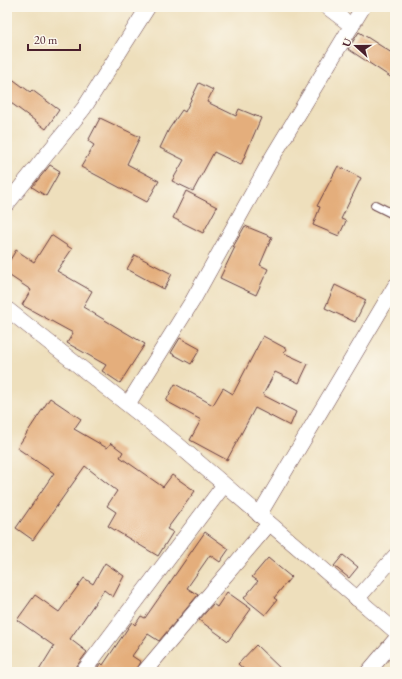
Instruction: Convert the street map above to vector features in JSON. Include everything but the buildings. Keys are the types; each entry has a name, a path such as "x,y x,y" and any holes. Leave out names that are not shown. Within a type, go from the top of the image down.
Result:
{"street":[{"path":"7,204 84,108 148,7"},
{"path":"327,7 352,26"},
{"path":"128,404 193,300 273,156 363,7"},
{"path":"144,672 264,519 395,286"},
{"path":"7,309 128,404 395,631"},
{"path":"83,672 224,485"},
{"path":"357,599 395,556"},
{"path":"368,672 395,640"}],"lane":[{"path":"374,205 395,215"}]}
